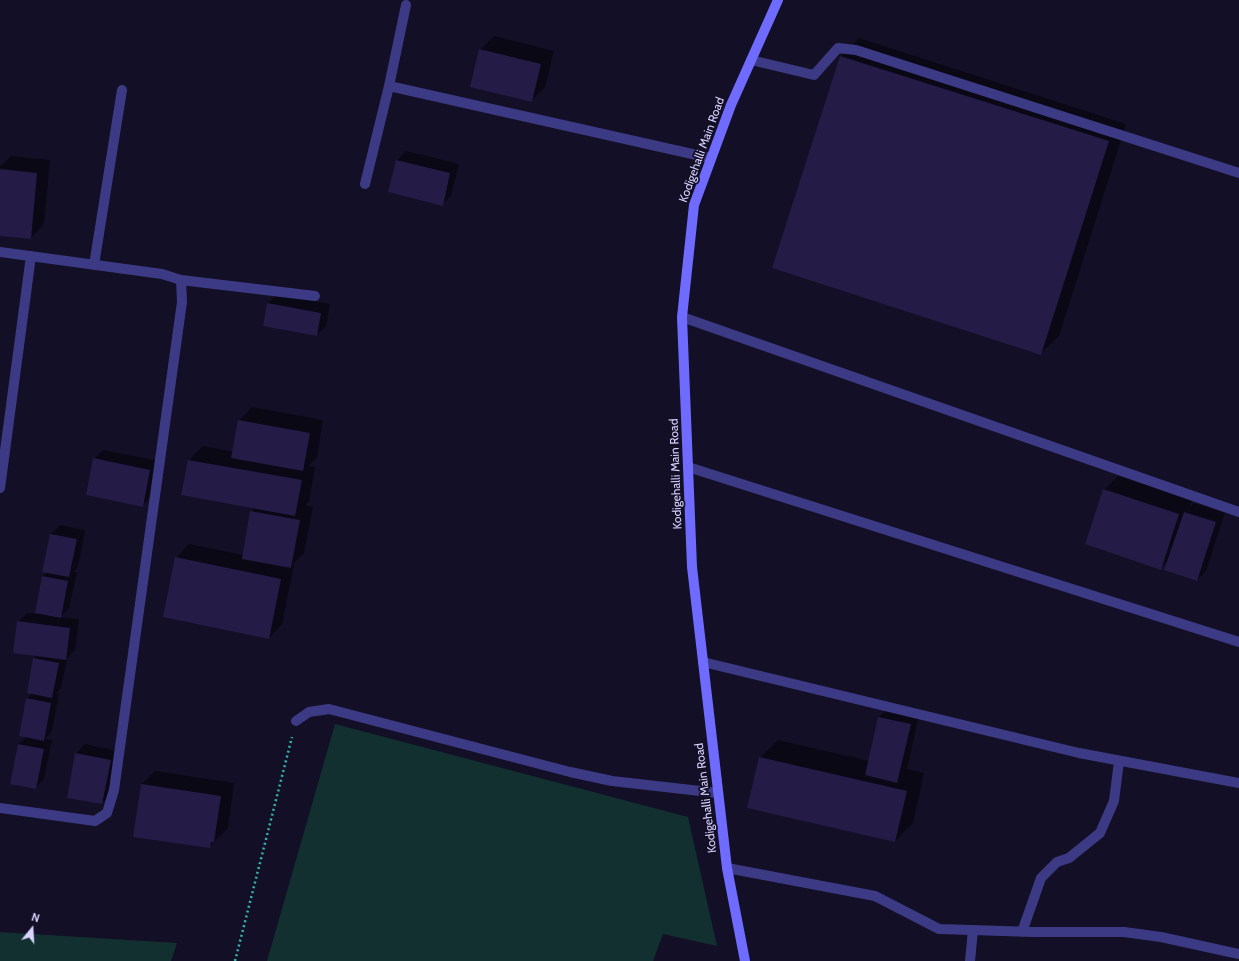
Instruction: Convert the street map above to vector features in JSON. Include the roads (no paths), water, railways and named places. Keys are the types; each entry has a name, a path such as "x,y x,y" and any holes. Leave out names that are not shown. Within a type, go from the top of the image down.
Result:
{"street":[{"name":"Kodigehalli Main Road","path":"745,961 727,868 692,567 682,317 694,205 730,105 778,0"},
{"path":"365,184 389,86 406,5"},
{"path":"751,60 814,75 838,48 856,50 1239,173"},
{"path":"389,86 710,158"},
{"path":"94,265 122,90"},
{"path":"0,252 162,274 181,280 315,296"},
{"path":"0,488 31,256"},
{"path":"0,808 94,821 107,813 114,790 182,302 181,280"},
{"path":"682,317 1239,512"},
{"path":"688,467 1239,642"},
{"path":"703,662 1079,754 1239,783"},
{"path":"296,721 308,712 318,709 329,710 570,772 612,781 718,793"},
{"path":"1022,932 1041,878 1057,862 1070,858 1100,833 1114,801 1119,761"},
{"path":"727,868 875,896 939,929 1022,932 1124,932 1161,937 1239,954"},
{"path":"970,961 973,930"}]}
